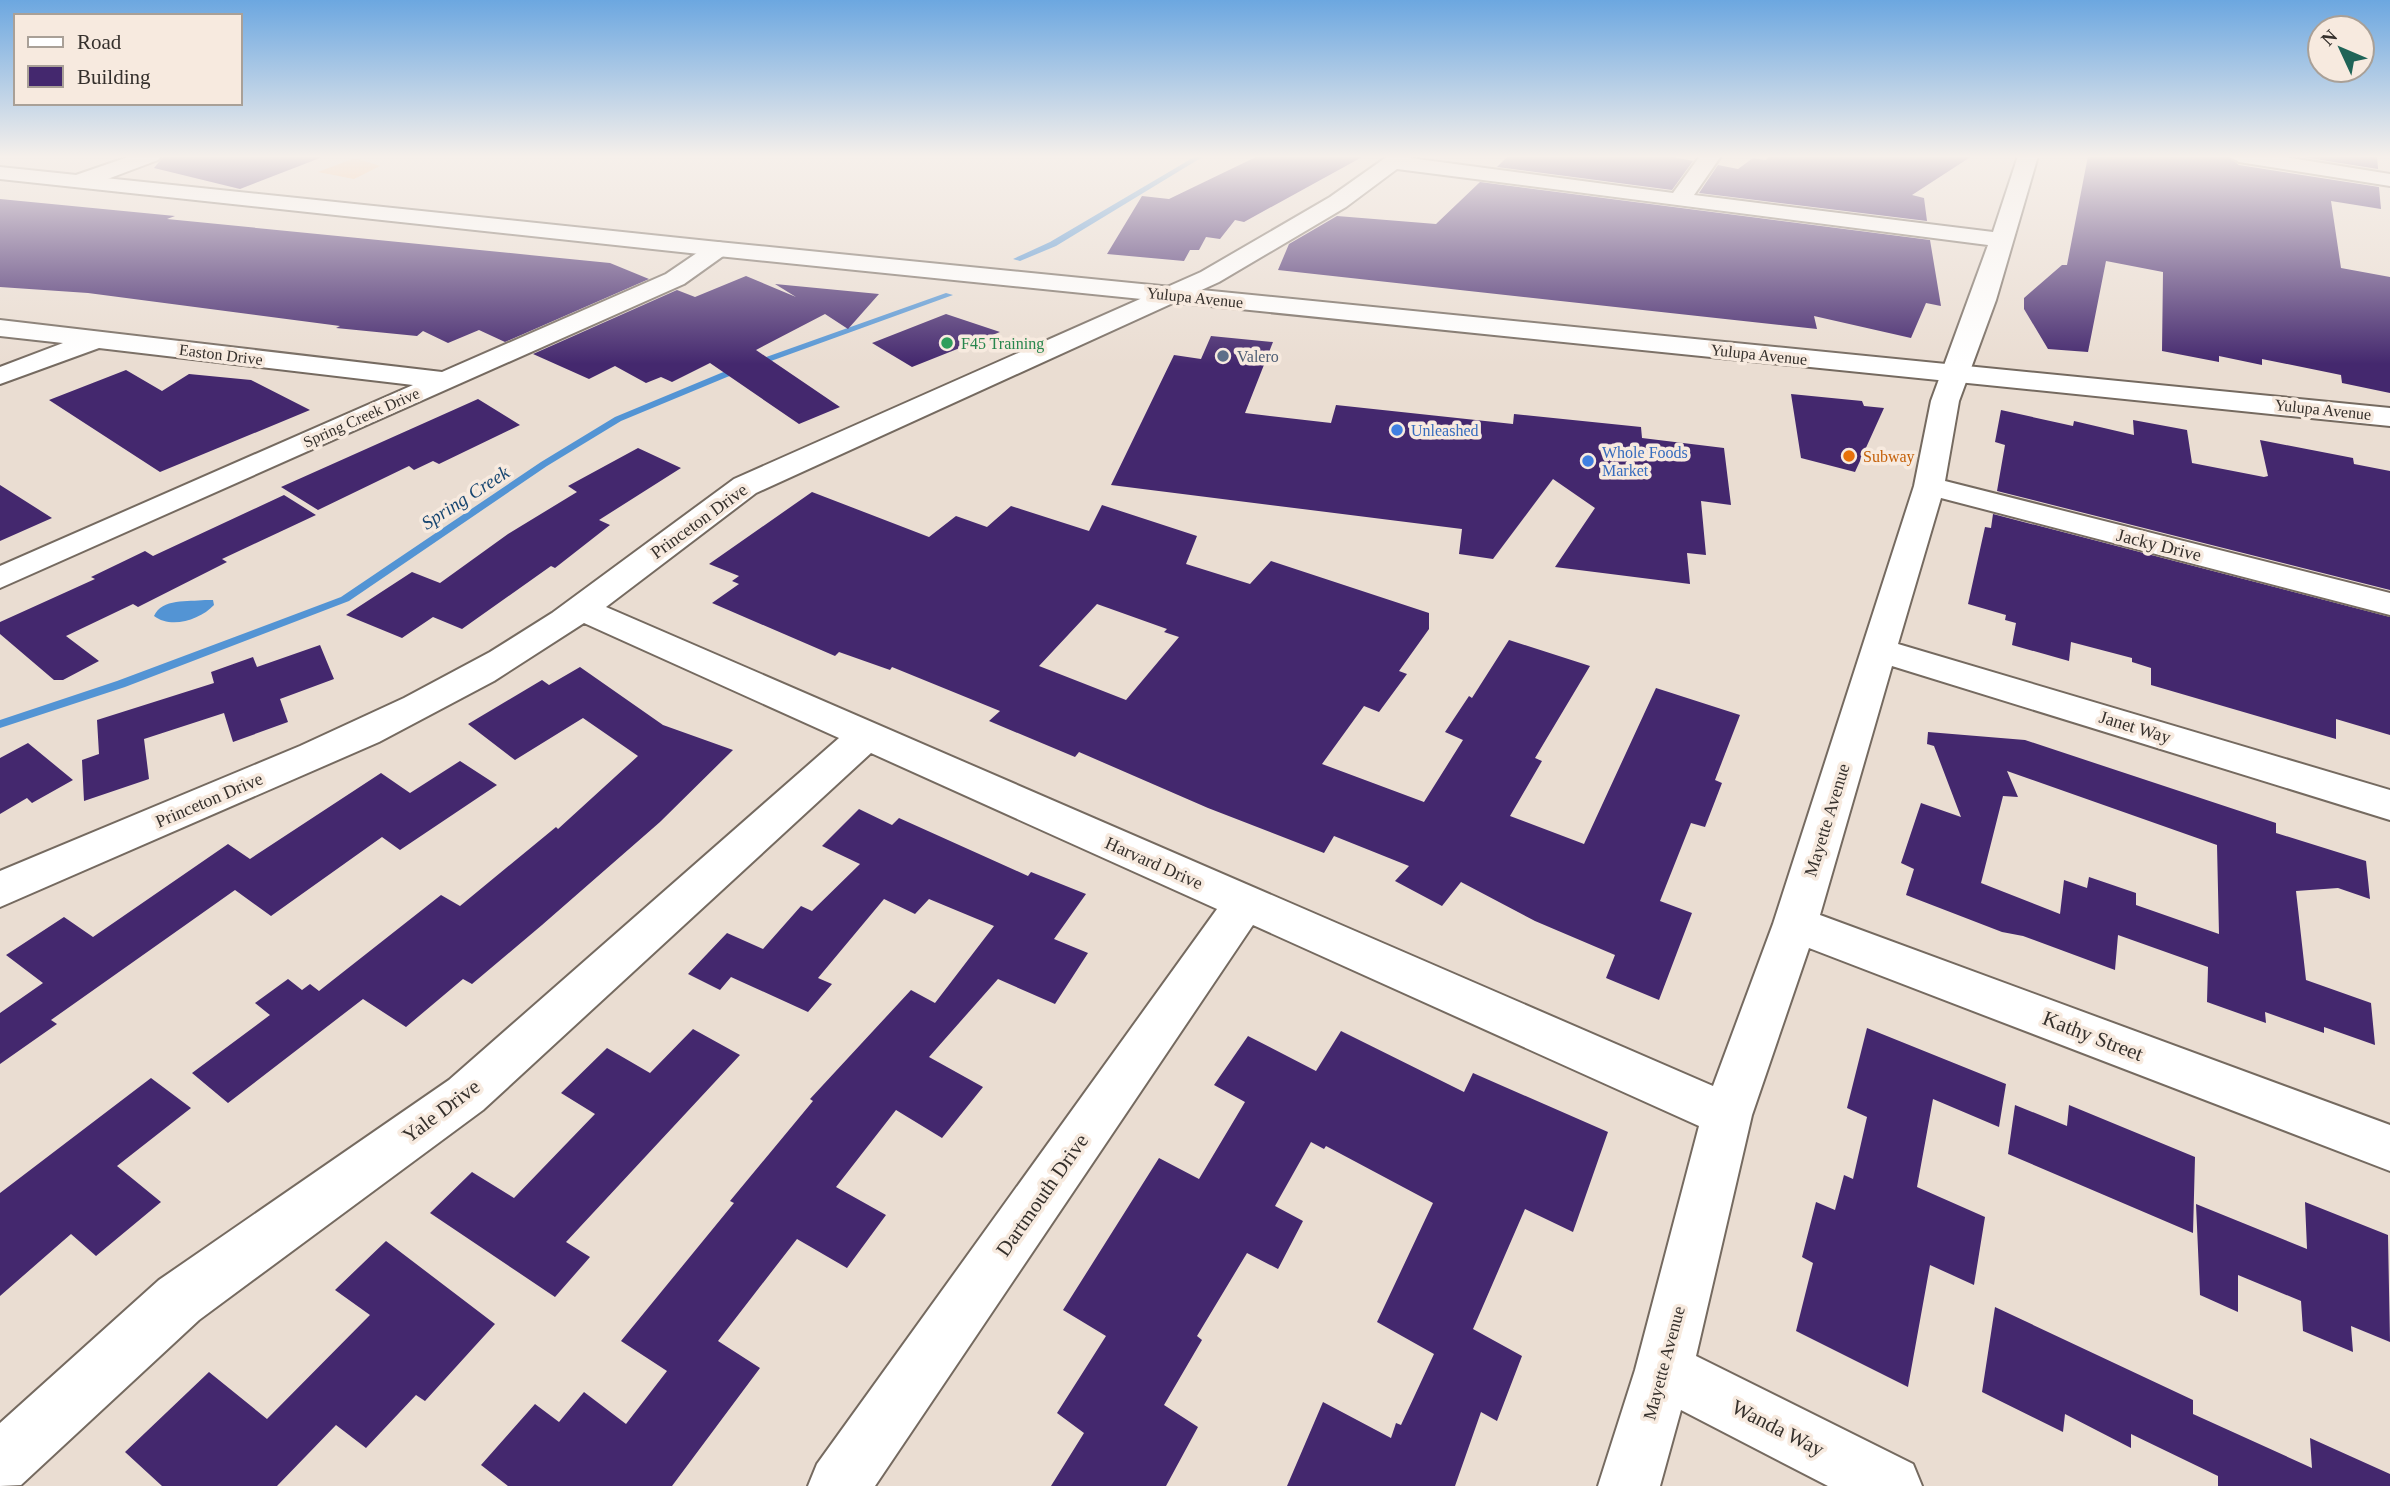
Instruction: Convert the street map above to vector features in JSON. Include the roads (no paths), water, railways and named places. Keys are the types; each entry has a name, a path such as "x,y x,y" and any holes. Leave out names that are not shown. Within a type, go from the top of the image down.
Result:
{"street":[{"name":"Yulupa Avenue","path":"496,225 2390,416"},
{"name":"Princeton Drive","path":"0,890 372,730 508,656 581,609 702,515 745,486 1173,295 1210,277 1298,225"},
{"path":"1887,225 2002,240"},
{"name":"Mayette Avenue","path":"1629,1486 1664,1370 1727,1115 1795,924 1929,486 1945,401 2007,225"},
{"name":"Spring Creek Drive","path":"0,578 675,279 718,249"},
{"name":"Easton Drive","path":"0,328 442,380"},
{"path":"0,376 97,339"},
{"name":"Jacky Drive","path":"1929,486 2390,604"},
{"name":"Harvard Drive","path":"581,609 1727,1115"},
{"name":"Janet Way","path":"1879,650 2390,804"},
{"name":"Yale Drive","path":"0,1464 179,1300 466,1095 866,736"},
{"name":"Dartmouth Drive","path":"839,1486 1245,903"},
{"name":"Kathy Street","path":"1795,924 2390,1148"},
{"name":"Wanda Way","path":"1664,1370 1891,1486"}],"water":[{"path":"213,600 214,605 208,610 185,621 169,622 154,616 163,606 169,604"}],"waterway":[{"name":"Spring Creek","path":"1017,259 1053,244 1084,225"},
{"name":"Spring Creek","path":"0,724 121,684 345,599 544,464 618,419 724,375 949,295"}],"place":[{"name":"F45 Training","path":"947,343"},
{"name":"Valero","path":"1223,356"},
{"name":"Unleashed","path":"1397,430"},
{"name":"Subway","path":"1849,456"},
{"name":"Whole Foods Market","path":"1588,461"}]}
